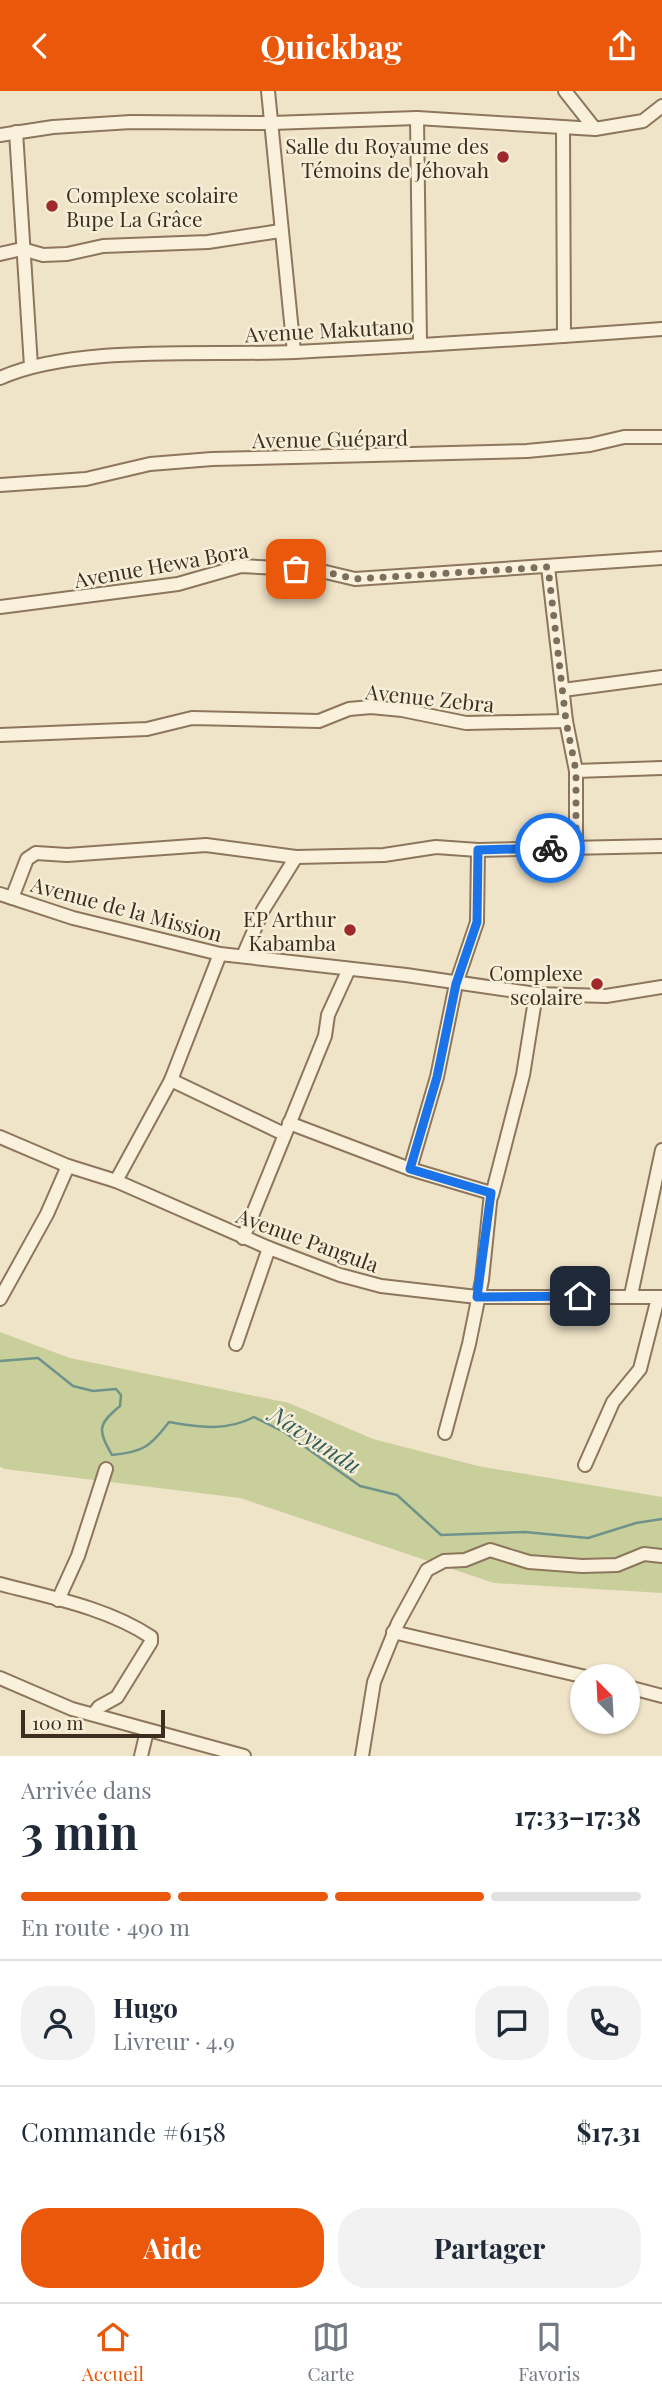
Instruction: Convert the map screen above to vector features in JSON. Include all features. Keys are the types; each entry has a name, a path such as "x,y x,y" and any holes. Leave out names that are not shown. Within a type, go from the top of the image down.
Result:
{"street":[{"path":"268,91 294,352"},
{"path":"565,91 595,129"},
{"path":"0,135 131,122 271,123 417,118 595,129 643,121 662,106"},
{"path":"417,118 419,344"},
{"path":"563,129 564,336"},
{"path":"16,132 31,366"},
{"path":"0,254 22,249 43,255 67,254 103,246 208,242 280,231"},
{"name":"Avenue Makutano","path":"0,378 31,366 116,356 294,352 662,330"},
{"name":"Avenue Guépard","path":"0,485 86,479 150,464 212,459 527,451 590,445 624,437 662,437"},
{"name":"Avenue Hewa Bora","path":"0,607 178,584 241,566 317,570 346,579 662,558"},
{"path":"548,567 566,721 576,771 576,847"},
{"path":"563,690 662,677"},
{"name":"Avenue Zebra","path":"0,734 147,729 192,718 318,721 349,709 371,707 402,710 466,723 566,721"},
{"path":"576,771 662,768"},
{"path":"6,896 27,859 34,853 67,855 206,845 296,857 384,855 436,847 478,850 662,846"},
{"path":"410,1169 437,1077 456,984 477,922 478,850"},
{"path":"243,956 263,910 296,857"},
{"name":"Avenue de la Mission","path":"6,896 143,936 220,954 536,994 607,996 662,987"},
{"path":"116,1181 171,1080 220,954"},
{"path":"243,1238 349,969"},
{"path":"445,1433 469,1343 492,1195 523,1075 536,994"},
{"path":"171,1080 286,1129 487,1191 492,1195"},
{"name":"Avenue Pangula","path":"0,1137 68,1166 116,1181 268,1248 340,1275 381,1286 477,1297 660,1297"},
{"path":"631,1295 662,1150"},
{"path":"0,1299 47,1214 68,1166"},
{"path":"236,1344 268,1248"},
{"path":"585,1465 612,1402 640,1369 660,1297"},
{"path":"58,1599 81,1548 106,1469"},
{"path":"362,1756 371,1691 393,1632 427,1570 444,1561 465,1560 490,1551 528,1562 582,1566 617,1565 644,1554 662,1556"},
{"path":"0,1584 58,1599 120,1621 152,1639 117,1697 99,1707 94,1714"},
{"path":"393,1632 570,1673"},
{"path":"0,1678 52,1702 147,1731 244,1756"},
{"path":"640,1690 662,1696"},
{"path":"141,1756 147,1731"}],"green space":[{"path":"0,1332 70,1358 289,1403 373,1439 478,1466 662,1497 662,1593 494,1583 240,1498 5,1469 0,1467"}],"waterway":[{"name":"Navyundu","path":"0,1361 38,1358 73,1386 93,1391 116,1389 121,1395 120,1406 107,1418 102,1428 112,1455 145,1447 169,1422 202,1427 223,1426 254,1417 284,1432 360,1486 397,1495 441,1535 525,1532 588,1538 636,1523 662,1519"}],"way so far":[{"path":"296,569 317,570 355,579 548,567 566,721 576,771 576,847 550,848"}],"place":[{"name":"Salle du Royaume des Témoins de Jéhovah","path":"503,157"},
{"name":"Complexe scolaire Bupe La Grâce","path":"52,206"},
{"name":"EP Arthur Kabamba","path":"350,930"},
{"name":"Complexe scolaire","path":"597,984"}],"route":[{"path":"550,848 478,850 477,922 456,984 437,1077 410,1169 491,1193 482,1280 477,1297 580,1296"}]}
